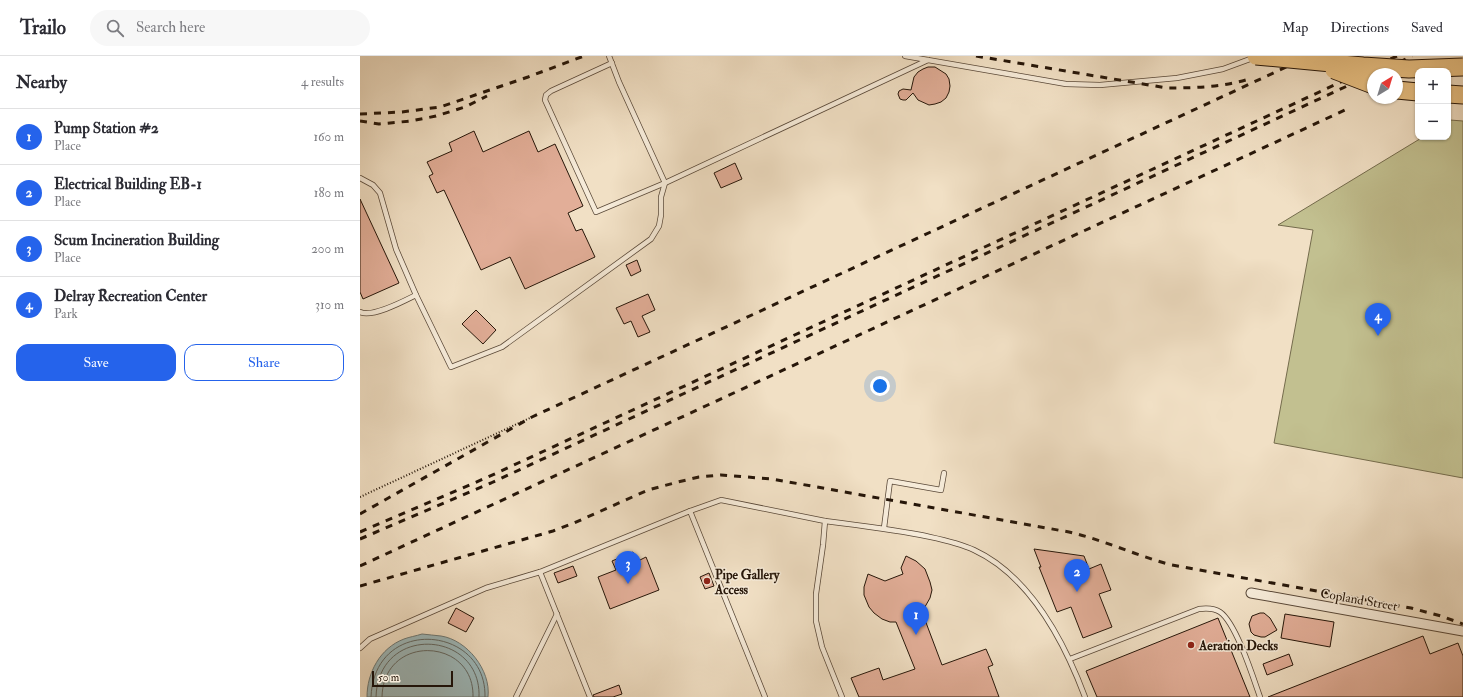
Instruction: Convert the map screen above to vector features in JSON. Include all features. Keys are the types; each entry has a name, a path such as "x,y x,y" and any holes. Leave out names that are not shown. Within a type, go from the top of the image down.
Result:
{"highway":[{"path":"1257,56 1408,69 1463,67"},
{"path":"1315,62 1367,83"},
{"path":"1403,91 1415,92"},
{"path":"1451,94 1463,95"}],"street":[{"name":"Copland Street","path":"1251,593 1463,631"}],"lane":[{"path":"360,178 373,185 380,193 396,249 416,295 451,367 502,347 651,239 659,226 662,215 660,197 665,183 609,56"},
{"path":"905,56 1066,84 1100,85 1177,78 1223,69 1257,56"},
{"path":"612,63 551,91 546,95 545,100 596,212 665,183 928,60"},
{"path":"360,312 366,314 377,312 416,295"},
{"path":"884,528 890,481 941,490 944,473"},
{"path":"360,648 370,639 486,588 540,572 690,511 721,500 825,521 884,528 949,541 974,550 1000,565 1024,589 1053,626 1070,659 1085,697"},
{"path":"690,511 765,697"},
{"path":"825,521 816,594 816,622 822,647 842,697"},
{"path":"540,572 590,697"},
{"path":"1070,659 1199,609 1212,609 1219,611 1228,620 1236,635 1260,697"},
{"path":"516,697 557,614"}],"path":[{"path":"360,497 532,417"}],"shaded area":[{"path":"1451,120 1463,121 1463,478 1274,443 1313,230 1278,225 1418,140 1451,140"}],"water":[{"path":"422,634 441,636 451,639 460,643 468,650 481,667 486,677 488,697 367,697 369,679 372,670 376,662 388,648 406,638"}],"building":[{"path":"928,67 935,67 946,74 949,79 950,86 946,98 941,102 929,105 918,100 913,93 906,100 900,99 898,94 899,91 903,89 911,90 914,77 918,72"},
{"path":"474,131 483,152 529,131 538,152 555,144 583,206 568,213 576,231 582,229 595,257 525,289 510,257 481,270 444,190 437,193 429,176 433,174 427,162 452,151 449,143"},
{"path":"735,163 742,179 721,188 714,173"},
{"path":"360,199 399,283 363,299 360,292"},
{"path":"637,260 641,271 631,276 626,265"},
{"path":"648,294 655,310 642,316 650,332 638,337 631,321 624,324 616,308"},
{"path":"476,310 496,330 483,344 462,324"},
{"path":"1034,549 1084,556 1089,569 1101,564 1111,590 1099,594 1112,627 1083,638 1071,607 1057,612 1039,567 1041,567"},
{"path":"633,552 636,562 646,557 659,590 610,609 598,577 616,570 612,561"},
{"path":"906,556 916,561 925,569 930,582 932,590 930,598 922,612 942,665 986,649 993,665 988,667 999,697 859,697 851,678 879,668 883,680 915,669 896,622 890,622 882,619 874,613 869,607 864,595 864,587 868,574 885,581 903,574 901,568"},
{"path":"573,566 577,576 558,583 554,573"},
{"name":"Pipe Gallery Access","path":"709,573 714,586 705,589 700,577"},
{"path":"456,608 474,618 466,632 448,623"},
{"path":"1264,613 1270,618 1277,630 1265,637 1254,635 1251,632 1249,624 1252,616"},
{"path":"1285,614 1334,622 1330,647 1281,638"},
{"name":"Aeration Decks","path":"1218,618 1250,697 1097,697 1086,671"},
{"path":"1423,636 1430,654 1458,643 1463,656 1463,697 1268,697"},
{"path":"1289,654 1293,665 1267,675 1263,664"},
{"path":"619,685 622,694 613,697 594,697 593,695"}],"railway":[{"path":"360,114 402,112 440,107 584,56"},
{"path":"976,56 1167,88 1210,86 1252,78"},
{"path":"360,514 532,417 1310,56"},
{"path":"360,532 488,477 1397,56"},
{"path":"1387,68 1412,56"},
{"path":"360,539 491,483 1367,77"},
{"path":"360,121 379,124 411,121 436,116 465,107 487,96"},
{"path":"360,566 1345,110"},
{"path":"360,586 553,531 648,490 699,477 721,475 772,479 1069,532 1095,539 1172,565 1411,608 1463,624"}],"place":[{"name":"Delray Recreation Center","path":"1378,336"},
{"name":"Pipe Gallery Access","path":"707,581"},
{"name":"Scum Incineration Building","path":"628,584"},
{"name":"Electrical Building EB-1","path":"1077,592"},
{"name":"Pump Station #2","path":"916,635"},
{"name":"Aeration Decks","path":"1191,645"}]}
